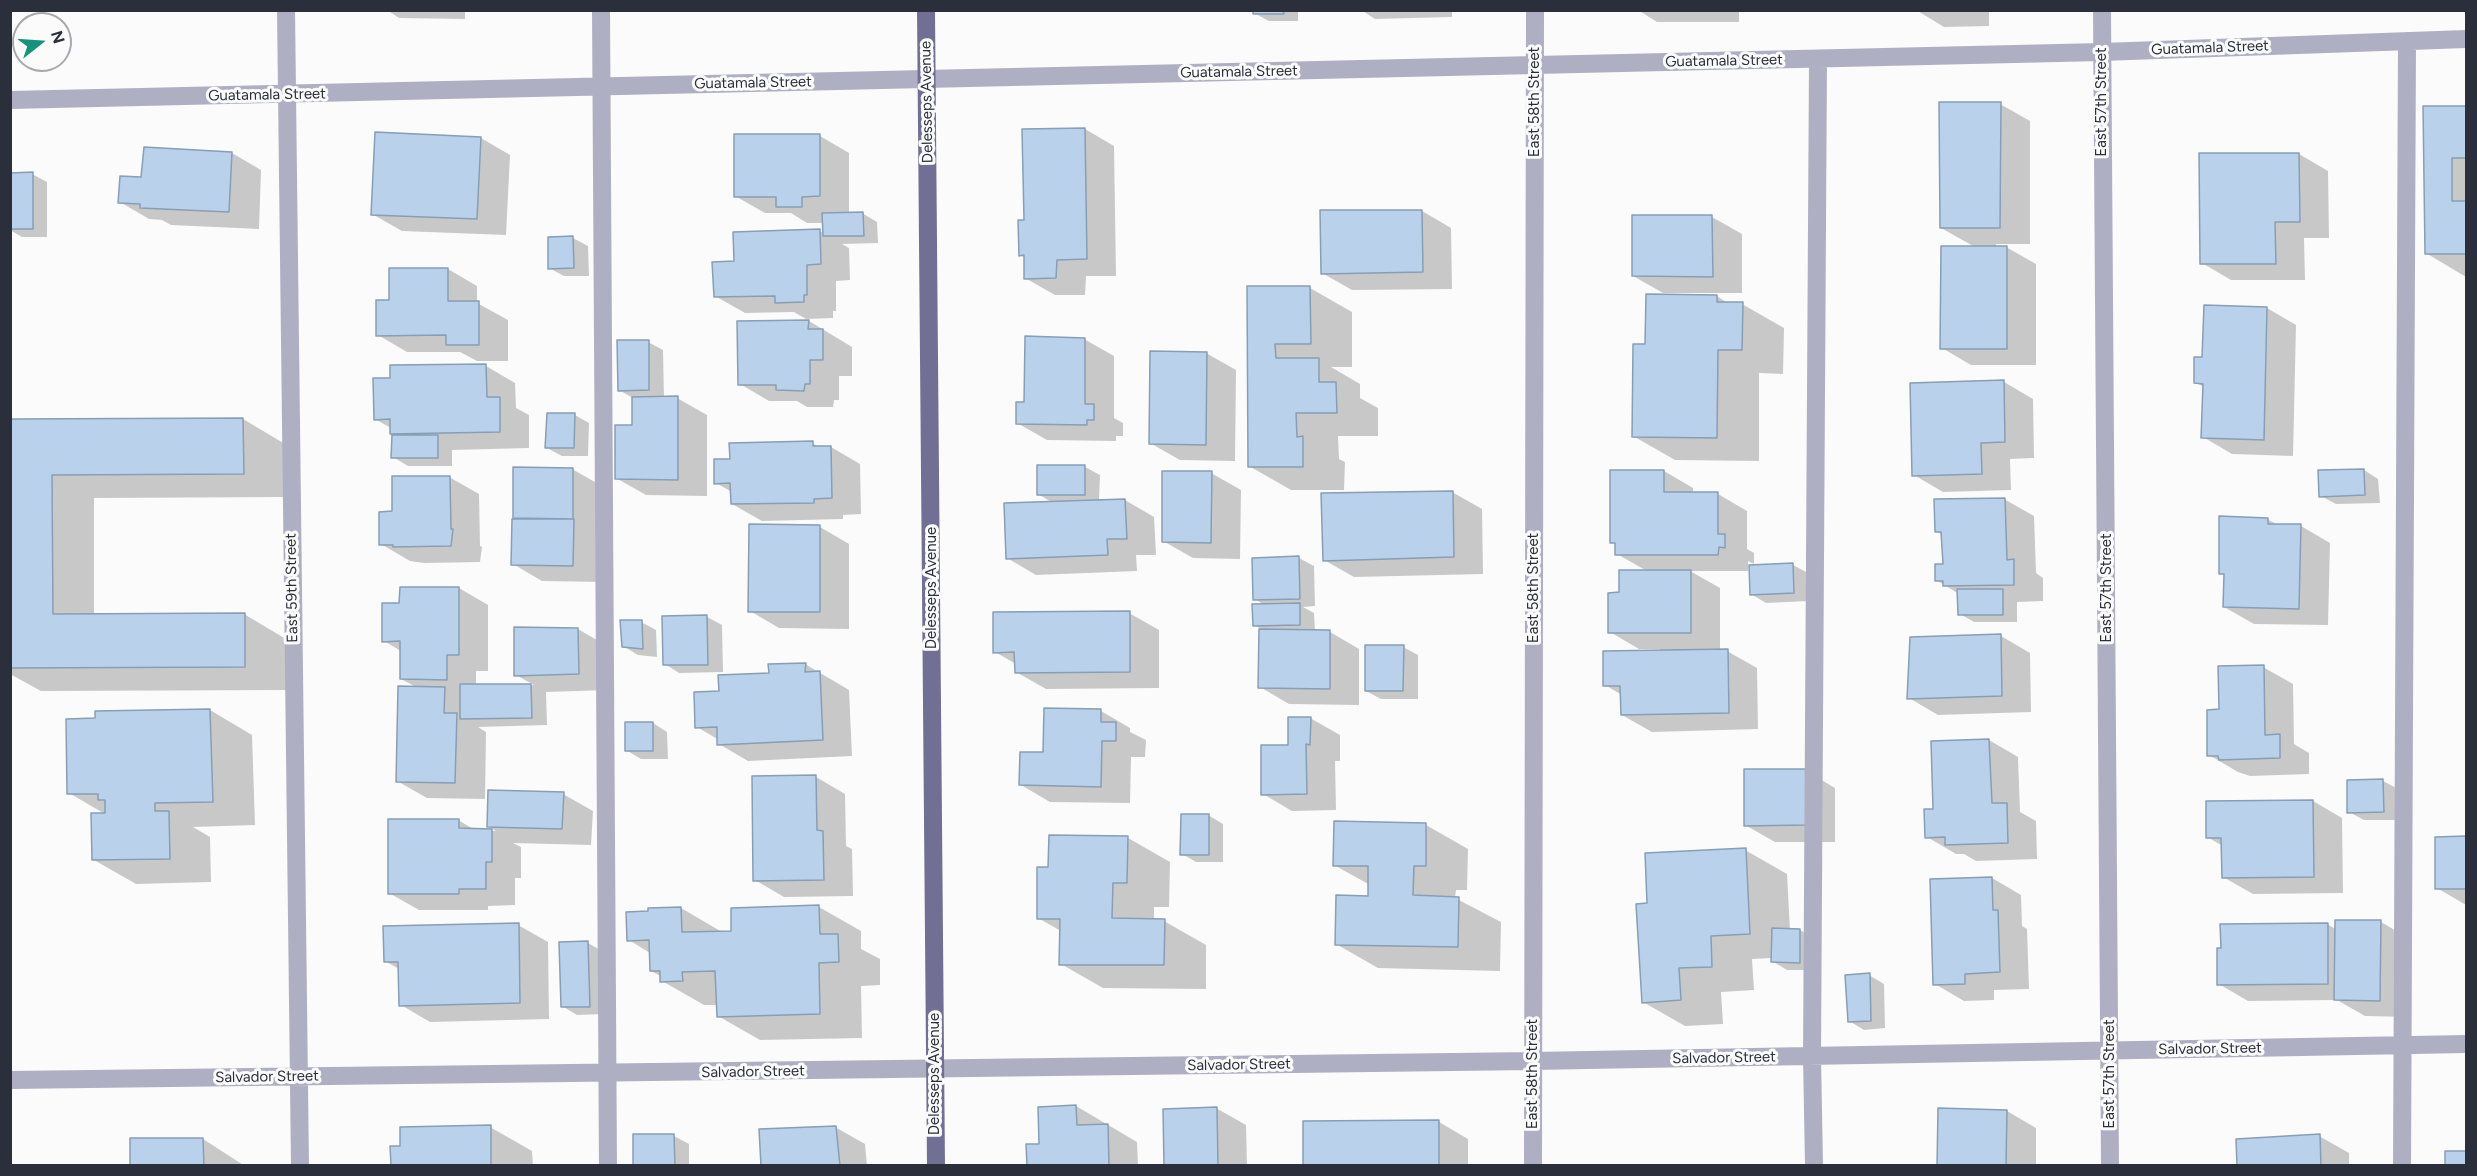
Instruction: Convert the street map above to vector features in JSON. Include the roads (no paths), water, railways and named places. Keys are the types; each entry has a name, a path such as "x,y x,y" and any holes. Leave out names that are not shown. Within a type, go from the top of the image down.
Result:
{"main road":[{"name":"Delesseps Avenue","path":"926,10 936,1166"}],"street":[{"name":"East 59th Street","path":"286,10 300,1166"},
{"path":"601,10 608,1166"},
{"name":"East 58th Street","path":"1533,1166 1534,10"},
{"name":"East 57th Street","path":"2102,10 2110,1166"},
{"name":"Guatamala Street","path":"10,100 2102,52 2466,39"},
{"path":"2402,1166 2407,41"},
{"path":"1814,1166 1812,1056 1818,59"},
{"name":"Salvador Street","path":"10,1080 935,1070 2466,1044"}]}
